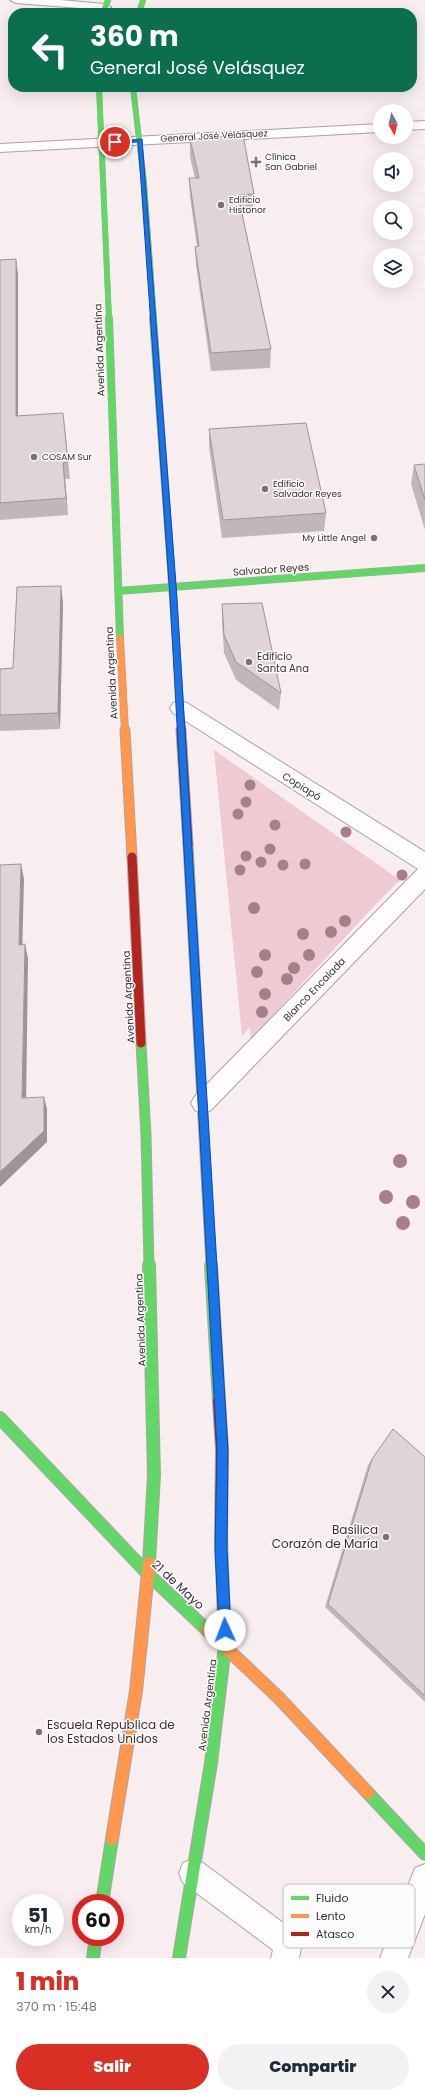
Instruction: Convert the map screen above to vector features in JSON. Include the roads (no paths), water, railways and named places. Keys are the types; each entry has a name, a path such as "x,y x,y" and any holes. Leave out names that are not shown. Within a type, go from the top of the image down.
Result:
{"main road":[{"name":"Avenida Argentina","path":"99,92 118,591 146,1135 154,1475 148,1574 136,1691 103,1894"},
{"name":"Avenida Argentina","path":"134,92 140,140 173,587 222,1450 221,1550 225,1646 211,1763 179,1958"},
{"name":"Salvador Reyes","path":"118,591 425,568"},
{"name":"21 de Mayo","path":"0,1418 148,1574 278,1697 425,1854"},
{"path":"93,1958 95,1946"}],"street":[{"path":"16,0 105,7"},
{"path":"413,126 425,126"},
{"name":"General José Velásquez","path":"0,148 373,128"},
{"name":"Copiapó","path":"180,708 425,863"},
{"name":"Blanco Encalada","path":"203,1103 425,875"}],"lane":[{"path":"193,1873 283,1940"},
{"path":"415,1904 425,1878"},
{"path":"285,1958 287,1948"},
{"path":"394,1958 398,1948"}],"place":[{"name":"Clínica San Gabriel","path":"256,162"},
{"name":"Edificio Histonor","path":"221,205"},
{"name":"COSAM Sur","path":"34,457"},
{"name":"Edificio Salvador Reyes","path":"265,489"},
{"name":"My Little Angel","path":"374,538"},
{"name":"Edificio Santa Ana","path":"249,662"},
{"name":"Basílica Corazón de María","path":"386,1537"},
{"name":"Escuela Republica de los Estados Unidos","path":"39,1732"}]}
